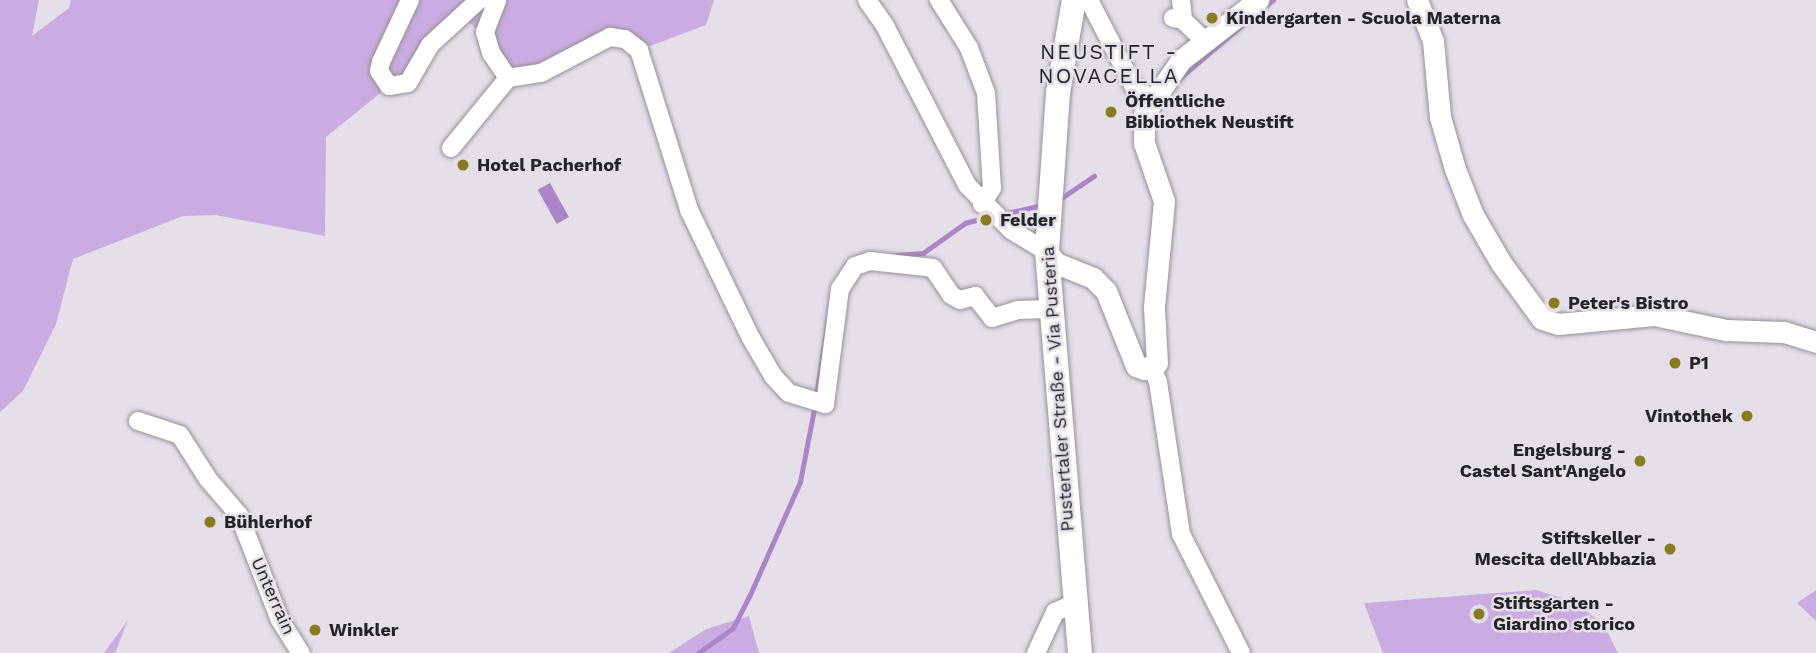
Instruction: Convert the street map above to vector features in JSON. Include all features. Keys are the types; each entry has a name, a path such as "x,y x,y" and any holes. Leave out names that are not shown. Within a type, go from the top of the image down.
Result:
{"main road":[{"name":"Pustertaler Straße - Via Pusteria","path":"1074,0 1048,203 1047,251 1049,309 1080,653"}],"street":[{"path":"410,0 379,71 389,86 408,83 430,44 479,0"},
{"path":"497,0 485,32 491,53 508,78"},
{"path":"867,0 884,24 946,149 982,204 996,217 1047,251 1056,263 1093,278 1106,290 1136,366 1152,367"},
{"path":"939,0 969,48 986,93 992,188 982,204"},
{"path":"1088,0 1135,89 1151,98"},
{"path":"1181,0 1178,19 1206,42"},
{"path":"1241,653 1181,534 1158,382 1152,367 1159,353 1154,307 1165,223 1164,201 1143,144 1144,114 1151,98 1181,60 1258,0"},
{"path":"1417,0 1433,41 1440,117 1459,180 1501,263 1542,318 1558,324 1654,315 1726,330 1784,332 1816,342"},
{"path":"451,148 508,78 541,73 610,37 625,39 639,50 690,210 773,376 789,393 816,402 838,300 855,266 870,261 925,264 933,268 951,295 960,300 975,296 992,318 1018,310 1049,309"},
{"name":"Unterrain","path":"138,421 180,435 208,479 239,515 280,620 301,653"},
{"path":"1036,653 1055,612 1075,603"}],"shaded area":[{"path":"0,0 39,0 32,36 69,8 71,0 714,0 706,25 639,50 625,39 508,78 472,24 452,20 413,76 389,86 326,137 325,236 216,215 183,216 73,259 56,324 23,391 0,412"},
{"path":"550,183 569,217 557,224 538,190"},
{"name":"Stiftsgarten - Giardino storico","path":"1536,590 1575,602 1604,625 1618,653 1383,653 1364,603"},
{"path":"1816,590 1816,621 1797,603"},
{"path":"749,616 759,653 669,653 706,629"},
{"path":"128,620 115,653 104,653"}],"waterway":[{"path":"1265,6 1273,0"},
{"path":"1180,78 1242,25"},
{"path":"1060,199 1094,176"},
{"path":"1003,214 1042,205"},
{"path":"896,255 923,253 965,223 991,216"},
{"path":"836,282 847,264"},
{"path":"816,396 832,294"},
{"path":"698,653 733,628 749,597 800,482 815,404"}],"place":[{"name":"Kindergarten - Scuola Materna","path":"1212,18"},
{"name":"Öffentliche Bibliothek Neustift","path":"1111,112"},
{"name":"Hotel Pacherhof","path":"463,165"},
{"name":"Felder","path":"986,220"},
{"name":"Peter's Bistro","path":"1554,303"},
{"name":"P1","path":"1675,363"},
{"name":"Vintothek","path":"1747,416"},
{"name":"Engelsburg - Castel Sant'Angelo","path":"1640,461"},
{"name":"Bühlerhof","path":"210,522"},
{"name":"Stiftskeller - Mescita dell'Abbazia","path":"1670,549"},
{"name":"Stiftsgarten - Giardino storico","path":"1479,614"},
{"name":"Winkler","path":"315,630"}],"district":[{"name":"NEUSTIFT - NOVACELLA","path":"1109,64"}]}
